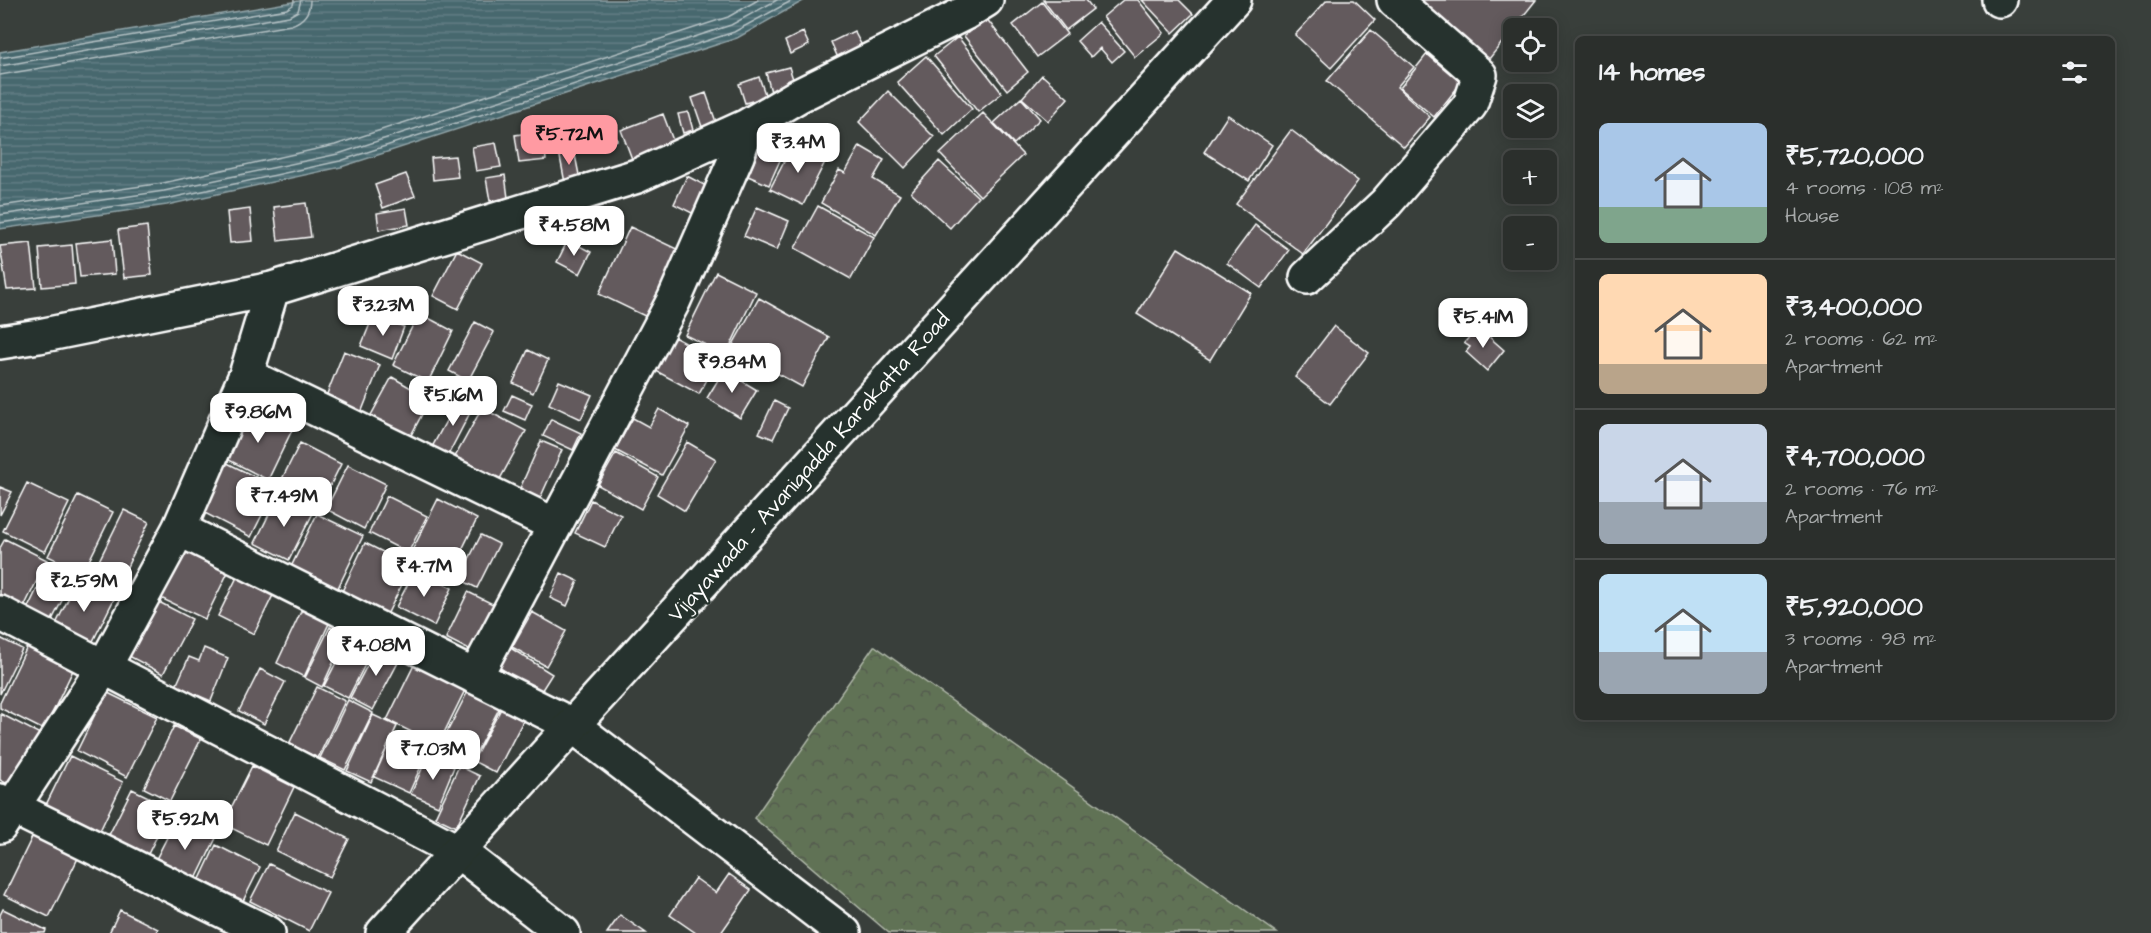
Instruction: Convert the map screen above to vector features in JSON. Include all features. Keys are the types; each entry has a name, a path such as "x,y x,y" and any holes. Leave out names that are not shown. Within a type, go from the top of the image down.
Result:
{"street":[{"path":"0,342 272,289 637,176 747,126 798,96 965,13 986,0"},
{"name":"Vijayawada - Avanigadda Karakatta Road","path":"383,933 1234,0"},
{"path":"1307,277 1386,203 1470,105 1480,75 1394,0"},
{"path":"475,677 674,300 737,156 747,126"},
{"path":"268,933 4,812 104,667 179,529 246,375 272,289"},
{"path":"246,375 555,525"},
{"path":"179,529 572,725 844,933"},
{"path":"0,613 459,852 563,933"}],"green space":[{"path":"874,646 1277,933 889,933 754,818"}],"water":[{"path":"304,0 805,0 737,38 341,167 167,205 0,229 0,52"}],"building":[{"path":"1043,0 1086,0 1093,9 1066,30"},
{"path":"1123,0 1138,0 1164,33 1135,57 1103,17"},
{"path":"1142,0 1179,0 1193,14 1173,33"},
{"path":"1327,0 1354,0 1375,20 1331,68 1295,35"},
{"path":"1414,0 1536,0 1522,18 1503,18 1503,41 1489,59"},
{"path":"1042,2 1067,34 1037,57 1013,25"},
{"path":"986,18 1028,72 1007,90 964,36"},
{"path":"1098,22 1124,51 1112,62 1100,48 1091,57 1077,41"},
{"path":"1371,30 1414,67 1397,87 1430,117 1404,147 1327,81"},
{"path":"854,31 862,46 838,58 831,42"},
{"path":"803,32 809,45 790,54 785,41"},
{"path":"958,37 1002,93 978,112 934,56"},
{"path":"1427,54 1461,83 1434,117 1400,88"},
{"path":"926,56 972,109 944,135 897,82"},
{"path":"789,67 795,85 771,92 766,73"},
{"path":"1042,75 1068,98 1048,121 1022,98"},
{"path":"759,77 766,97 745,103 739,84"},
{"path":"888,91 934,137 905,168 859,122"},
{"path":"706,93 716,122 702,127 692,98"},
{"path":"1021,98 1040,119 1014,144 994,123"},
{"path":"688,112 693,130 683,133 678,114"},
{"path":"983,113 1023,155 980,196 940,154"},
{"path":"663,114 674,143 632,159 621,130"},
{"path":"1228,115 1272,145 1249,181 1204,152"},
{"path":"611,124 617,140 592,149 586,134"},
{"path":"1291,130 1358,181 1303,254 1236,204"},
{"path":"543,131 546,160 519,163 515,135"},
{"path":"767,131 789,140 769,185 748,176"},
{"path":"496,143 501,167 476,171 472,147"},
{"path":"794,143 826,160 803,205 770,189"},
{"path":"860,146 884,160 873,179 900,195 876,235 821,203 839,170 845,173"},
{"path":"574,150 580,180 565,183 559,152"},
{"path":"455,156 458,177 433,180 431,158"},
{"path":"939,161 978,197 950,228 911,192"},
{"path":"406,174 415,196 383,208 375,185"},
{"path":"505,175 508,198 490,201 486,178"},
{"path":"687,176 712,189 698,216 674,204"},
{"path":"306,203 311,237 278,241 274,207"},
{"path":"818,206 874,237 851,279 795,248"},
{"path":"757,207 789,221 777,250 744,236"},
{"path":"406,208 409,225 379,230 377,213"},
{"path":"250,209 253,241 230,243 227,212"},
{"path":"1255,225 1289,250 1261,288 1227,263"},
{"path":"147,226 152,275 124,278 118,230"},
{"path":"630,227 681,251 649,318 599,294"},
{"path":"112,239 115,274 80,277 76,243"},
{"path":"568,240 591,252 580,274 557,262"},
{"path":"31,243 36,288 7,290 0,246"},
{"path":"72,245 75,284 42,287 39,248"},
{"path":"1178,248 1251,293 1210,360 1137,314"},
{"path":"457,250 482,263 458,309 433,296"},
{"path":"716,272 756,292 726,355 685,335"},
{"path":"759,298 829,337 802,387 731,348"},
{"path":"419,313 453,331 428,382 393,365"},
{"path":"374,314 404,327 392,359 361,346"},
{"path":"475,322 494,332 468,381 449,371"},
{"path":"1334,326 1369,353 1330,404 1295,377"},
{"path":"1478,327 1504,350 1487,371 1466,352 1470,347 1464,343"},
{"path":"674,337 718,360 699,394 656,371"},
{"path":"528,350 548,360 533,393 513,383"},
{"path":"344,351 380,365 361,413 325,399"},
{"path":"724,370 757,390 740,418 707,398"},
{"path":"392,377 430,399 409,439 370,417"},
{"path":"559,381 592,395 581,419 549,404"},
{"path":"512,395 532,404 525,420 504,411"},
{"path":"459,397 474,405 447,457 431,449"},
{"path":"774,401 788,408 773,439 759,433"},
{"path":"247,408 292,430 268,480 223,457"},
{"path":"482,408 526,431 494,490 450,466"},
{"path":"659,409 689,426 662,475 615,450 633,418 649,427"},
{"path":"551,419 581,433 573,450 543,436"},
{"path":"541,441 562,450 537,505 517,495"},
{"path":"687,442 716,459 685,511 657,494"},
{"path":"300,443 341,464 321,504 280,483"},
{"path":"616,453 658,477 641,509 598,485"},
{"path":"221,460 276,487 251,537 197,509"},
{"path":"348,465 386,484 364,529 326,509"},
{"path":"27,483 69,503 45,552 3,531"},
{"path":"0,487 12,492 0,515"},
{"path":"78,495 113,512 83,573 48,556"},
{"path":"278,496 313,513 289,560 255,543"},
{"path":"387,496 427,516 408,553 369,533"},
{"path":"438,499 477,519 452,570 412,551"},
{"path":"591,500 621,515 605,547 575,533"},
{"path":"124,510 149,522 117,587 92,575"},
{"path":"317,514 363,536 335,594 289,571"},
{"path":"481,535 499,544 477,588 459,579"},
{"path":"5,539 47,560 24,607 0,595 0,548"},
{"path":"182,543 231,566 205,619 148,592"},
{"path":"365,543 411,566 381,627 336,604"},
{"path":"50,562 75,575 50,624 26,612"},
{"path":"241,569 277,587 254,634 218,616"},
{"path":"415,570 452,588 434,626 396,607"},
{"path":"561,573 578,581 567,606 550,598"},
{"path":"78,579 115,597 90,647 54,628"},
{"path":"468,592 499,607 477,654 446,638"},
{"path":"155,600 192,619 163,674 127,655"},
{"path":"305,603 332,617 304,677 277,663"},
{"path":"532,612 566,631 546,666 512,647"},
{"path":"330,627 346,635 322,687 305,678"},
{"path":"353,630 376,643 348,698 324,686"},
{"path":"0,638 22,649 0,694"},
{"path":"379,643 402,655 373,710 350,698"},
{"path":"28,645 74,668 44,730 0,708 0,703"},
{"path":"509,647 552,674 540,693 497,666"},
{"path":"204,648 228,658 211,701 176,686 189,657 199,661"},
{"path":"415,663 466,688 438,745 387,720"},
{"path":"260,669 285,682 264,724 239,711"},
{"path":"317,687 345,701 318,758 289,744"},
{"path":"469,689 501,705 471,762 440,746"},
{"path":"106,692 157,717 127,777 77,751"},
{"path":"348,700 373,713 345,770 320,758"},
{"path":"503,705 525,717 496,773 473,761"},
{"path":"1,714 44,736 18,789 0,780"},
{"path":"373,715 397,726 371,782 347,771"},
{"path":"174,726 201,739 170,801 144,788"},
{"path":"391,739 426,755 409,793 374,777"},
{"path":"428,755 454,767 438,806 411,794"},
{"path":"70,756 123,782 97,837 43,811"},
{"path":"252,766 294,787 266,845 223,824"},
{"path":"459,766 480,776 456,827 435,817"},
{"path":"132,789 171,808 146,858 107,839"},
{"path":"295,812 349,839 330,877 276,851"},
{"path":"177,818 216,838 194,883 154,863"},
{"path":"37,827 82,850 49,917 4,895"},
{"path":"216,845 260,867 243,901 200,879"},
{"path":"269,864 328,893 309,931 250,901"},
{"path":"729,874 751,890 721,933 696,933 670,915 695,878 716,893"},
{"path":"3,909 46,930 45,933 0,933 0,915"},
{"path":"120,910 158,929 156,933 109,933"},
{"path":"620,915 646,933 607,933"}]}
